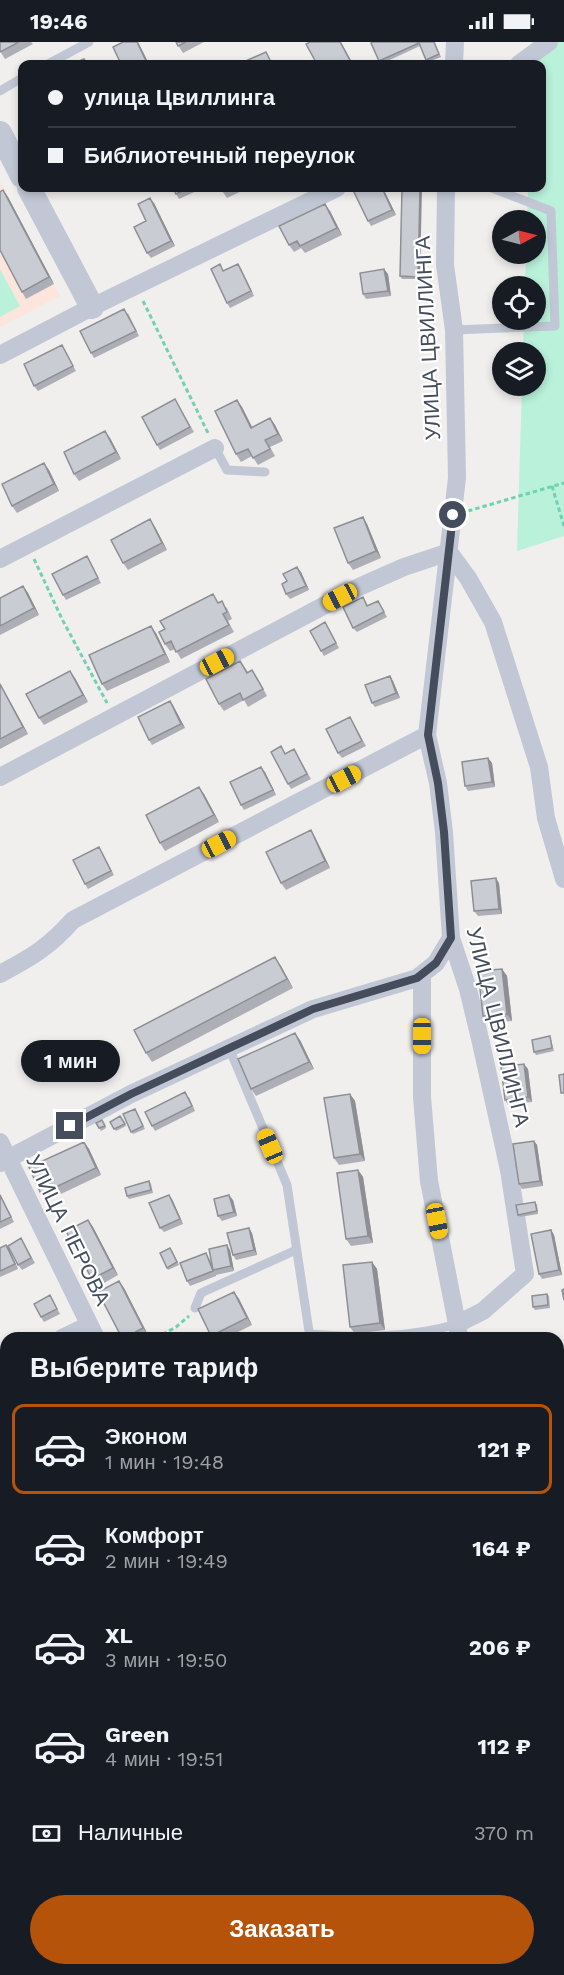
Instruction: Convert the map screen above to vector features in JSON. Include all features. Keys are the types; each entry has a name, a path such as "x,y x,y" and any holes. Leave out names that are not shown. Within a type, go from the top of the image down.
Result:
{"street":[{"path":"454,60 455,42"},
{"path":"524,60 549,42"},
{"path":"0,133 18,168"},
{"path":"31,192 92,307"},
{"path":"0,355 136,285 329,192"},
{"name":"УЛИЦА ЦВИЛЛИНГА","path":"446,192 446,266 454,330 457,478 428,735 438,783 444,832 451,938 468,989 489,1078 509,1170 525,1274 458,1331"},
{"path":"0,559 215,448"},
{"path":"0,777 361,586 405,567 450,552 493,622 539,767 546,818 564,879"},
{"path":"0,974 32,957 54,941 74,920 428,735"},
{"path":"4,1161 131,1094 313,1009 417,978 436,963 451,938"},
{"path":"422,974 422,1097 429,1181 458,1331"},
{"name":"УЛИЦА ПЕРОВА","path":"0,1142 4,1161 92,1331"}],"lane":[{"path":"55,60 89,42"},
{"path":"0,91 18,80"},
{"path":"454,330 555,326 551,211 502,192"},
{"path":"215,448 227,470 265,472"},
{"path":"229,1048 287,1185 308,1332"},
{"path":"195,1308 201,1293 296,1250"},
{"path":"417,1332 458,1331"}],"path":[{"path":"136,285 215,448"},
{"path":"453,515 564,483"},
{"path":"552,486 564,526"},
{"path":"27,544 62,619 114,716"},
{"path":"167,1332 176,1327 195,1308"}],"shaded area":[{"path":"0,181 60,296 0,327"}],"green space":[{"path":"532,42 564,42 564,536 517,551 522,396 546,396 546,342 523,342 524,330 546,330 546,276 525,276 526,264 546,264 546,210 527,210 528,192 546,192 546,60 532,60"},
{"path":"0,269 20,306 0,317"}],"building":[{"path":"0,42 19,42 0,52"},
{"path":"123,42 137,42 146,60 119,60 113,47"},
{"path":"340,42 350,60 315,60 306,44"},
{"path":"434,42 439,54 426,60 419,43 379,60 371,43"},
{"path":"266,52 270,60 248,60"},
{"path":"3,190 49,277 22,292 0,250 0,192"},
{"path":"354,192 384,192 392,210 368,221"},
{"path":"402,192 420,192 418,277 400,276"},
{"path":"150,198 171,241 147,253 134,227 146,221 138,204"},
{"path":"325,204 337,228 300,246 297,241 289,245 279,226"},
{"path":"220,264 223,271 238,264 251,291 227,303 211,269"},
{"path":"384,269 388,291 363,294 360,273"},
{"path":"124,309 136,331 91,353 80,331"},
{"path":"62,345 73,366 34,386 24,364"},
{"path":"175,399 190,427 157,445 142,417"},
{"path":"237,400 251,428 270,418 278,434 265,440 270,449 253,458 248,449 236,454 215,411"},
{"path":"105,431 116,452 74,474 64,452"},
{"path":"44,463 54,484 12,506 2,484"},
{"path":"363,517 376,551 348,563 334,528"},
{"path":"150,519 162,543 123,563 111,540"},
{"path":"87,556 98,578 63,595 52,574"},
{"path":"297,567 306,586 286,594 282,584 287,581 283,574"},
{"path":"23,586 34,608 0,626 0,598"},
{"path":"213,594 218,603 222,601 227,612 223,614 229,625 176,652 171,641 165,644 159,632 165,629 160,621"},
{"path":"363,597 367,606 378,601 384,612 353,628 343,607"},
{"path":"325,622 336,643 321,651 310,631"},
{"path":"151,626 165,654 102,684 89,655"},
{"path":"240,661 247,673 252,670 263,689 243,700 240,693 219,704 206,679"},
{"path":"70,671 83,695 39,718 26,694"},
{"path":"390,676 396,693 372,703 365,685"},
{"path":"0,684 23,727 0,739"},
{"path":"170,701 181,724 149,740 138,717"},
{"path":"350,717 362,741 338,753 326,729"},
{"path":"281,746 285,754 294,749 307,774 288,784 271,752"},
{"path":"488,758 492,782 465,786 462,762"},
{"path":"261,767 273,790 241,805 230,782"},
{"path":"199,787 214,815 160,843 146,815"},
{"path":"311,830 325,861 281,883 266,852"},
{"path":"99,847 111,871 85,884 73,860"},
{"path":"496,878 499,909 474,911 471,881"},
{"path":"275,957 287,979 146,1053 134,1030"},
{"path":"502,969 507,1014 483,1016 478,971"},
{"path":"295,1033 309,1062 251,1089 238,1059"},
{"path":"550,1036 552,1048 534,1052 532,1040"},
{"path":"524,1064 528,1097 505,1100 501,1067"},
{"path":"564,1074 564,1093 561,1093 559,1075"},
{"path":"185,1092 192,1106 152,1126 145,1112"},
{"path":"350,1094 360,1154 334,1158 324,1098"},
{"path":"135,1109 143,1126 131,1132 123,1114"},
{"path":"120,1116 125,1124 114,1129 110,1122"},
{"path":"102,1120 105,1126 99,1128 96,1123"},
{"path":"534,1141 540,1181 519,1184 513,1144"},
{"path":"84,1142 96,1168 41,1194 29,1167"},
{"path":"358,1170 368,1236 346,1239 337,1173"},
{"path":"149,1181 151,1190 127,1196 125,1188"},
{"path":"0,1195 11,1217 0,1222"},
{"path":"169,1195 180,1219 160,1228 149,1203"},
{"path":"229,1195 234,1212 218,1216 214,1199"},
{"path":"535,1202 537,1211 518,1215 516,1205"},
{"path":"88,1220 113,1268 92,1279 66,1231"},
{"path":"249,1228 254,1250 233,1255 227,1233"},
{"path":"551,1230 559,1270 539,1274 531,1234"},
{"path":"21,1238 31,1258 18,1265 8,1246"},
{"path":"6,1245 15,1264 0,1271 0,1248"},
{"path":"227,1245 231,1266 213,1270 209,1249"},
{"path":"170,1248 177,1262 167,1268 160,1253"},
{"path":"206,1253 213,1271 187,1281 180,1263"},
{"path":"372,1262 380,1323 350,1327 343,1265"},
{"path":"119,1281 143,1328 136,1332 119,1332 98,1292"},
{"path":"234,1292 247,1318 219,1332 209,1332 198,1309"},
{"path":"547,1294 548,1305 533,1307 532,1296"},
{"path":"50,1295 57,1309 41,1317 34,1304"}],"route":[{"path":"70,1126 131,1094 313,1009 417,978 436,963 451,938 444,832 438,783 428,735 453,515"}]}
